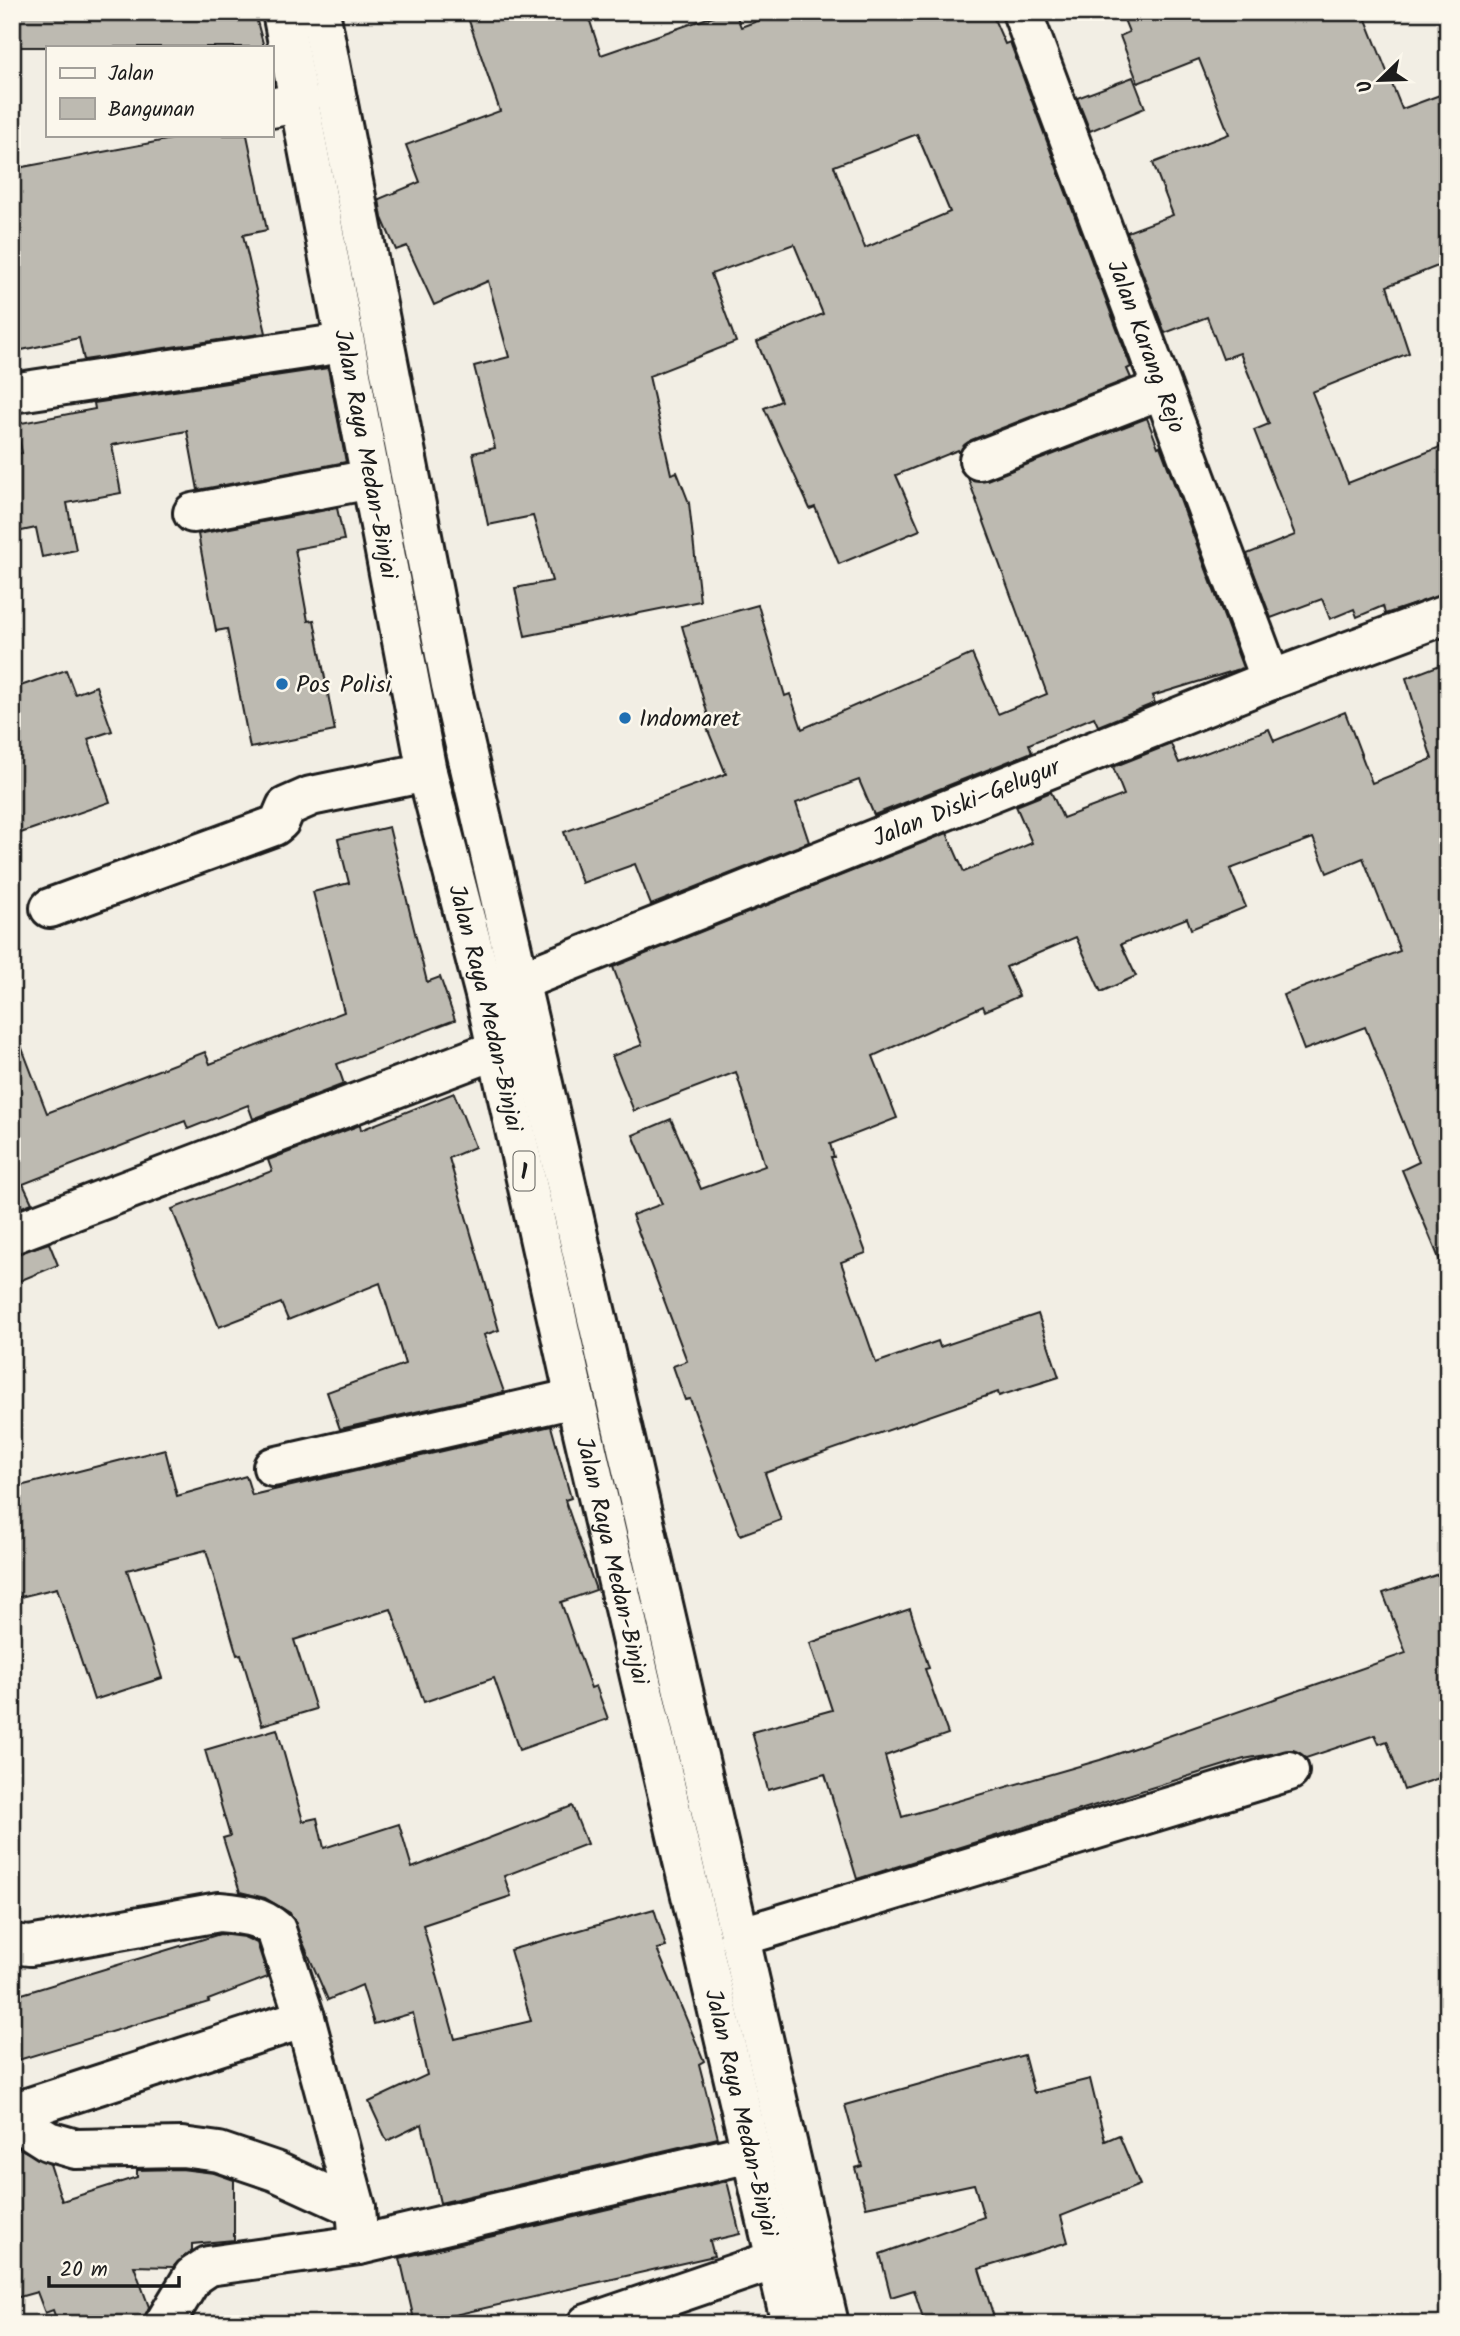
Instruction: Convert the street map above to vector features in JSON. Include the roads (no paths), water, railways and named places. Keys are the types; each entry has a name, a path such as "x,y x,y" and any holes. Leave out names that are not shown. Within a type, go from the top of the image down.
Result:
{"main road":[{"name":"Jalan Raya Medan-Binjai","path":"282,12 286,105 344,343 426,772 485,995 514,1046 739,1937 829,2324"},
{"name":"Jalan Raya Medan-Binjai","path":"320,12 451,685 520,981 514,1046 575,1398 791,2324"},
{"name":"Jalan Karang Rejo","path":"1022,12 1271,680"},
{"path":"12,393 344,343"},
{"path":"979,460 1163,389"},
{"path":"193,513 371,479"},
{"name":"Jalan Diski–Gelugur","path":"485,995 1271,680 1448,614"},
{"path":"50,908 274,826 285,814 286,807 311,796 426,772"},
{"path":"12,1234 514,1046"},
{"path":"273,1467 575,1398"},
{"path":"739,1937 1289,1771"},
{"path":"12,1944 30,1946 189,1915 219,1912 247,1914 265,1921 276,1930 305,2018 357,2227"},
{"path":"12,2115 305,2018"},
{"path":"12,2115 48,2141 76,2149 181,2147 219,2152 275,2171 357,2227"},
{"path":"164,2324 193,2276 208,2266 357,2227 750,2153"},
{"path":"587,2324 775,2260"}],"place":[{"name":"Pos Polisi","path":"282,684"},
{"name":"Indomaret","path":"625,718"}]}
